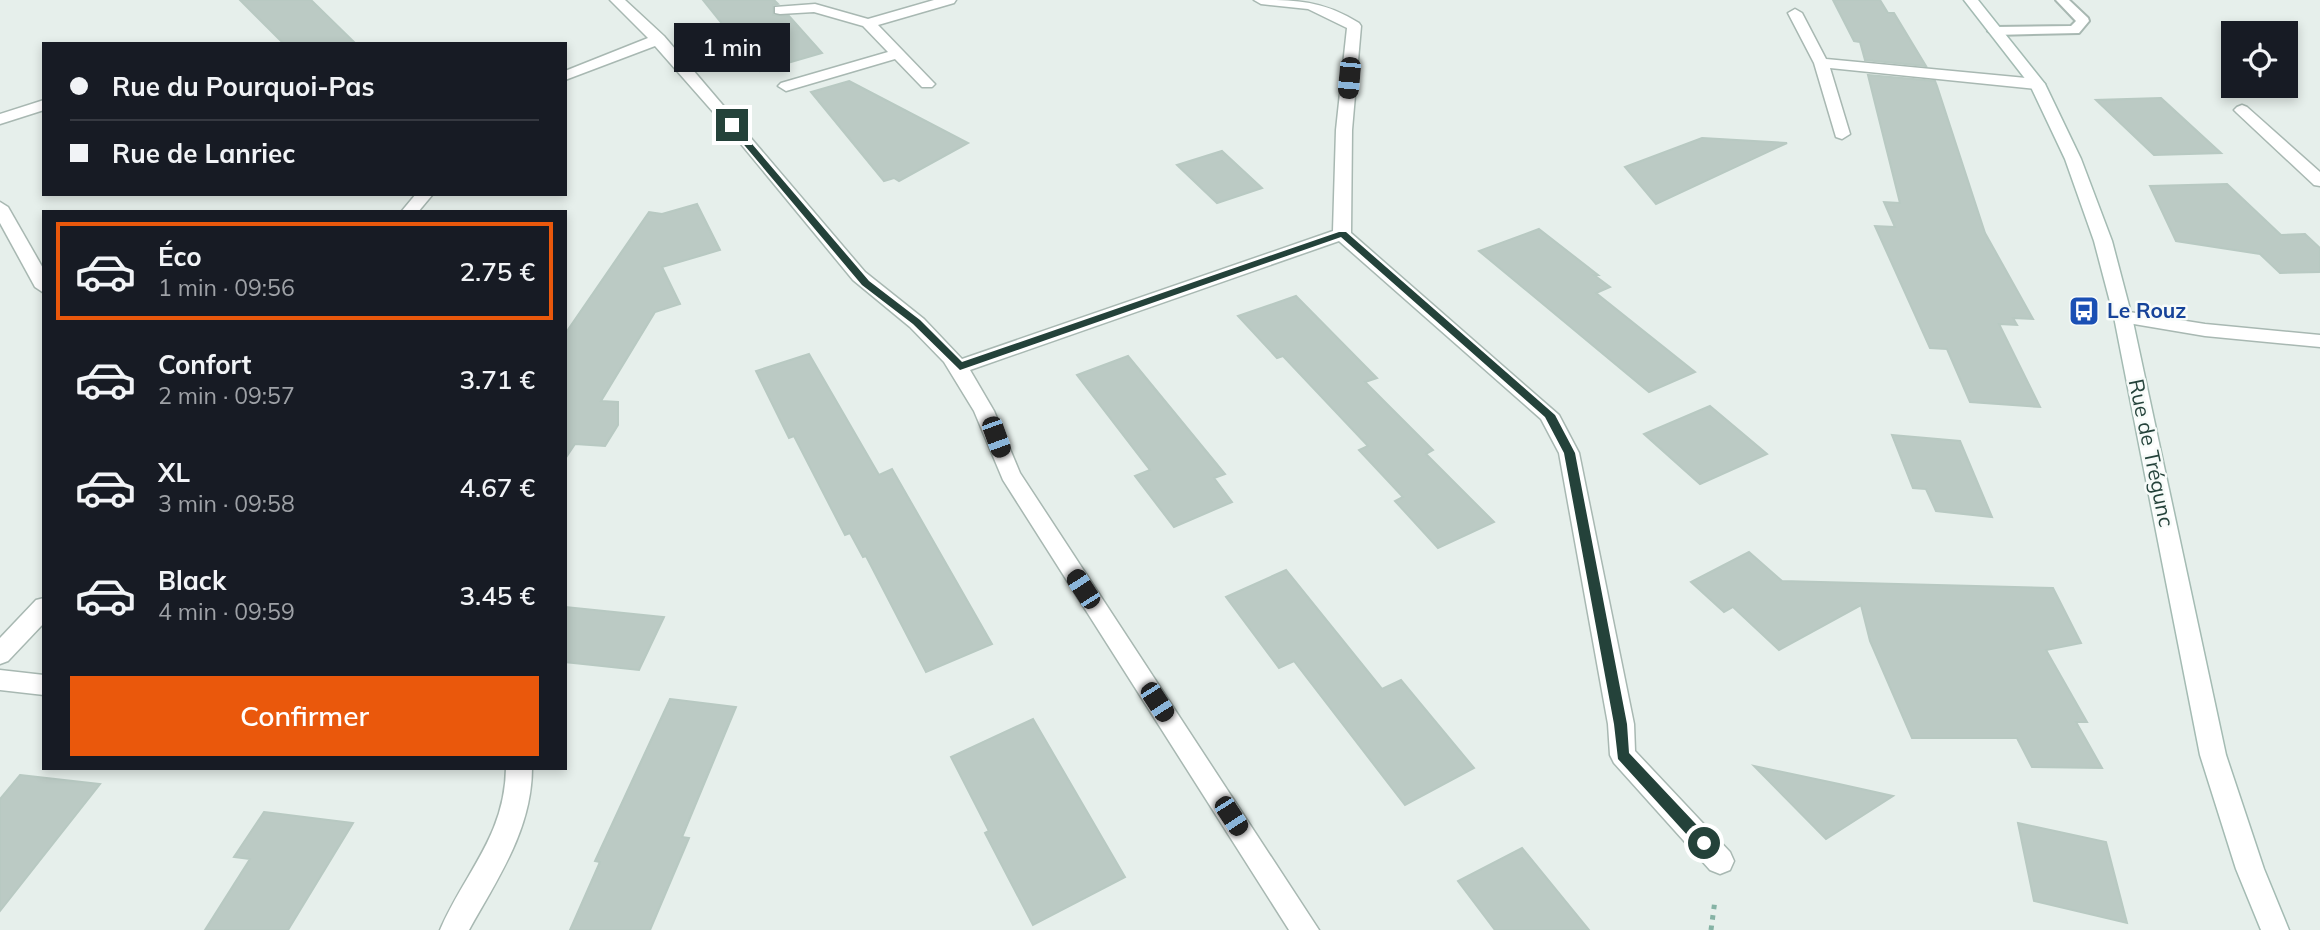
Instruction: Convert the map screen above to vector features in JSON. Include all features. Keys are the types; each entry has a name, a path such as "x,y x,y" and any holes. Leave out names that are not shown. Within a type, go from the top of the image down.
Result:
{"street":[{"path":"617,0 659,39 865,283 916,322 960,366 989,418 1010,475 1305,930"},
{"path":"868,23 949,0"},
{"path":"1261,0 1311,4 1334,12 1353,26 1343,130 1342,234 1549,415 1569,453 1621,724 1623,755 1720,861"},
{"name":"Rue de Trégunc","path":"1971,0 2037,85 2073,159 2103,241 2123,317 2213,755 2249,869 2275,930"},
{"path":"780,10 815,8 868,23 927,84"},
{"path":"1796,13 1821,63 1842,134"},
{"path":"567,75 659,39"},
{"path":"786,86 898,54"},
{"path":"1821,63 2037,85"},
{"path":"0,119 42,106"},
{"path":"2242,110 2320,181"},
{"path":"411,210 423,196"},
{"path":"0,207 42,283"},
{"path":"960,366 1342,234"},
{"path":"2123,317 2205,330 2320,341"},
{"path":"0,654 42,609"},
{"path":"0,680 42,685"},
{"path":"454,930 514,818 520,792 519,770"}],"lane":[{"path":"1996,31 2074,30 2083,22 2062,0"}],"building":[{"path":"240,0 311,0 354,42 282,42"},
{"path":"703,0 774,0 778,4 773,5 773,15 789,16 822,53 760,71"},
{"path":"1833,0 1880,0 1888,13 1894,13 1926,66 1865,60 1860,42 1854,41"},
{"path":"1868,75 1935,81 1985,233 2033,319 2013,318 2017,325 1999,324 2040,407 1970,402 1947,349 1930,348 1875,226 1895,227 1884,202 1900,203"},
{"path":"849,81 968,143 899,181 894,178 884,181 811,92"},
{"path":"2161,98 2221,153 2154,155 2096,100"},
{"path":"1702,138 1787,143 1656,204 1625,167"},
{"path":"1222,151 1262,188 1217,203 1177,165"},
{"path":"2227,184 2281,235 2305,234 2320,248 2320,272 2280,273 2260,254 2176,241 2150,186"},
{"path":"697,204 720,250 662,267 680,304 655,312 601,401 618,402 618,425 605,446 575,444 567,456 567,331 649,212 662,214"},
{"path":"1539,229 1610,287 1596,293 1695,372 1649,392 1479,251"},
{"path":"1296,296 1377,378 1365,382 1433,450 1426,454 1494,522 1438,548 1395,501 1403,497 1359,450 1368,446 1283,356 1277,358 1238,316"},
{"path":"809,354 879,475 892,469 992,644 926,672 866,556 863,557 850,533 845,535 794,436 789,438 756,371"},
{"path":"1128,356 1225,474 1214,478 1232,502 1174,527 1135,476 1150,470 1077,375"},
{"path":"1710,406 1767,454 1700,484 1644,434"},
{"path":"1892,435 1960,441 1992,517 1936,511 1926,489 1913,488"},
{"path":"1749,552 1782,581 2053,588 2081,643 2046,650 2087,722 2076,722 2102,768 2032,767 2017,738 1912,738 1870,641 1861,605 1779,650 1733,607 1724,612 1691,582"},
{"path":"1286,570 1382,689 1401,680 1474,768 1405,805 1294,661 1279,668 1226,597"},
{"path":"567,607 664,617 639,670 567,662"},
{"path":"670,699 736,707 682,837 689,838 650,930 570,930 600,862 595,861"},
{"path":"1033,719 1125,877 1033,925 985,833 989,831 951,757"},
{"path":"1754,766 1839,784 1893,796 1826,839"},
{"path":"20,775 100,784 0,911 0,799"},
{"path":"264,812 353,823 288,930 205,930 250,859 234,857"},
{"path":"2018,823 2106,842 2127,923 2034,901"},
{"path":"1522,848 1589,930 1495,930 1458,881"}],"place":[{"name":"Le Rouz","path":"2084,311"}],"route":[{"path":"732,125 865,283 916,322 960,366 1342,234 1549,415 1569,453 1621,724 1623,755 1704,843"}]}
